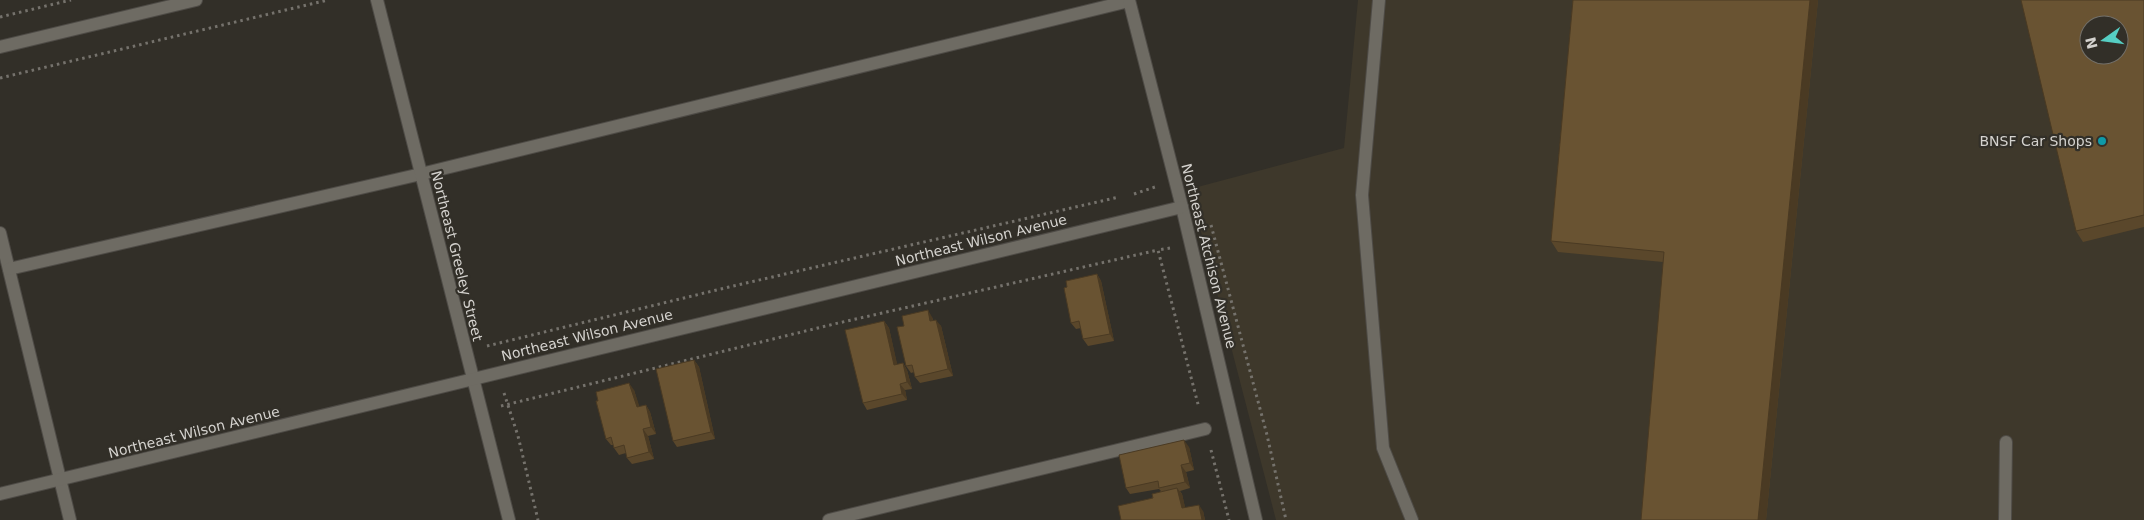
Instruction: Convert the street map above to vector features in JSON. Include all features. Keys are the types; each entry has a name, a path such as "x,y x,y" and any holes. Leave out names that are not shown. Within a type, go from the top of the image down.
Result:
{"street":[{"path":"0,46 196,0"},
{"name":"Northeast Greeley Street","path":"377,0 508,520"},
{"path":"1379,0 1362,195 1383,448 1412,520"},
{"path":"10,269 421,174 1129,1"},
{"name":"Northeast Atchison Avenue","path":"1129,1 1176,181 1256,520"},
{"name":"Northeast Wilson Avenue","path":"0,494 1182,207"},
{"path":"0,233 70,520"},
{"path":"828,520 1205,429"},
{"path":"2005,520 2006,442"}],"path":[{"path":"0,17 71,0"},
{"path":"0,78 328,0"},
{"path":"466,351 729,287 1136,193 1176,181"},
{"path":"1210,222 1267,435 1286,520"},
{"path":"481,412 506,404 834,324 1214,236"},
{"path":"1158,250 1229,520"},
{"path":"499,372 506,404 518,436 538,520"}],"shaded area":[{"path":"1358,0 2144,0 2144,520 1276,520 1190,189 1344,148"}],"building":[{"path":"1573,0 1810,0 1758,520 1641,520 1664,252 1551,241"},
{"name":"BNSF Car Shops","path":"2021,0 2144,0 2144,215 2076,231"},
{"path":"1097,274 1110,334 1083,339 1079,321 1071,323 1064,288 1067,287 1066,281"},
{"path":"928,310 930,321 936,320 948,369 915,377 912,365 906,366 897,327 904,326 902,316"},
{"path":"884,321 894,365 903,363 907,382 900,384 902,394 863,403 845,330"},
{"path":"694,360 711,432 673,441 656,369"},
{"path":"629,383 637,407 646,405 651,427 643,429 649,452 627,458 624,445 614,448 611,437 606,439 596,401 598,401 596,392"},
{"path":"1184,440 1190,463 1181,465 1185,482 1159,488 1158,481 1126,488 1119,455"},
{"path":"1177,488 1182,508 1199,505 1202,520 1121,520 1118,506 1153,498 1152,494"}],"place":[{"name":"BNSF Car Shops","path":"2102,141"}]}
